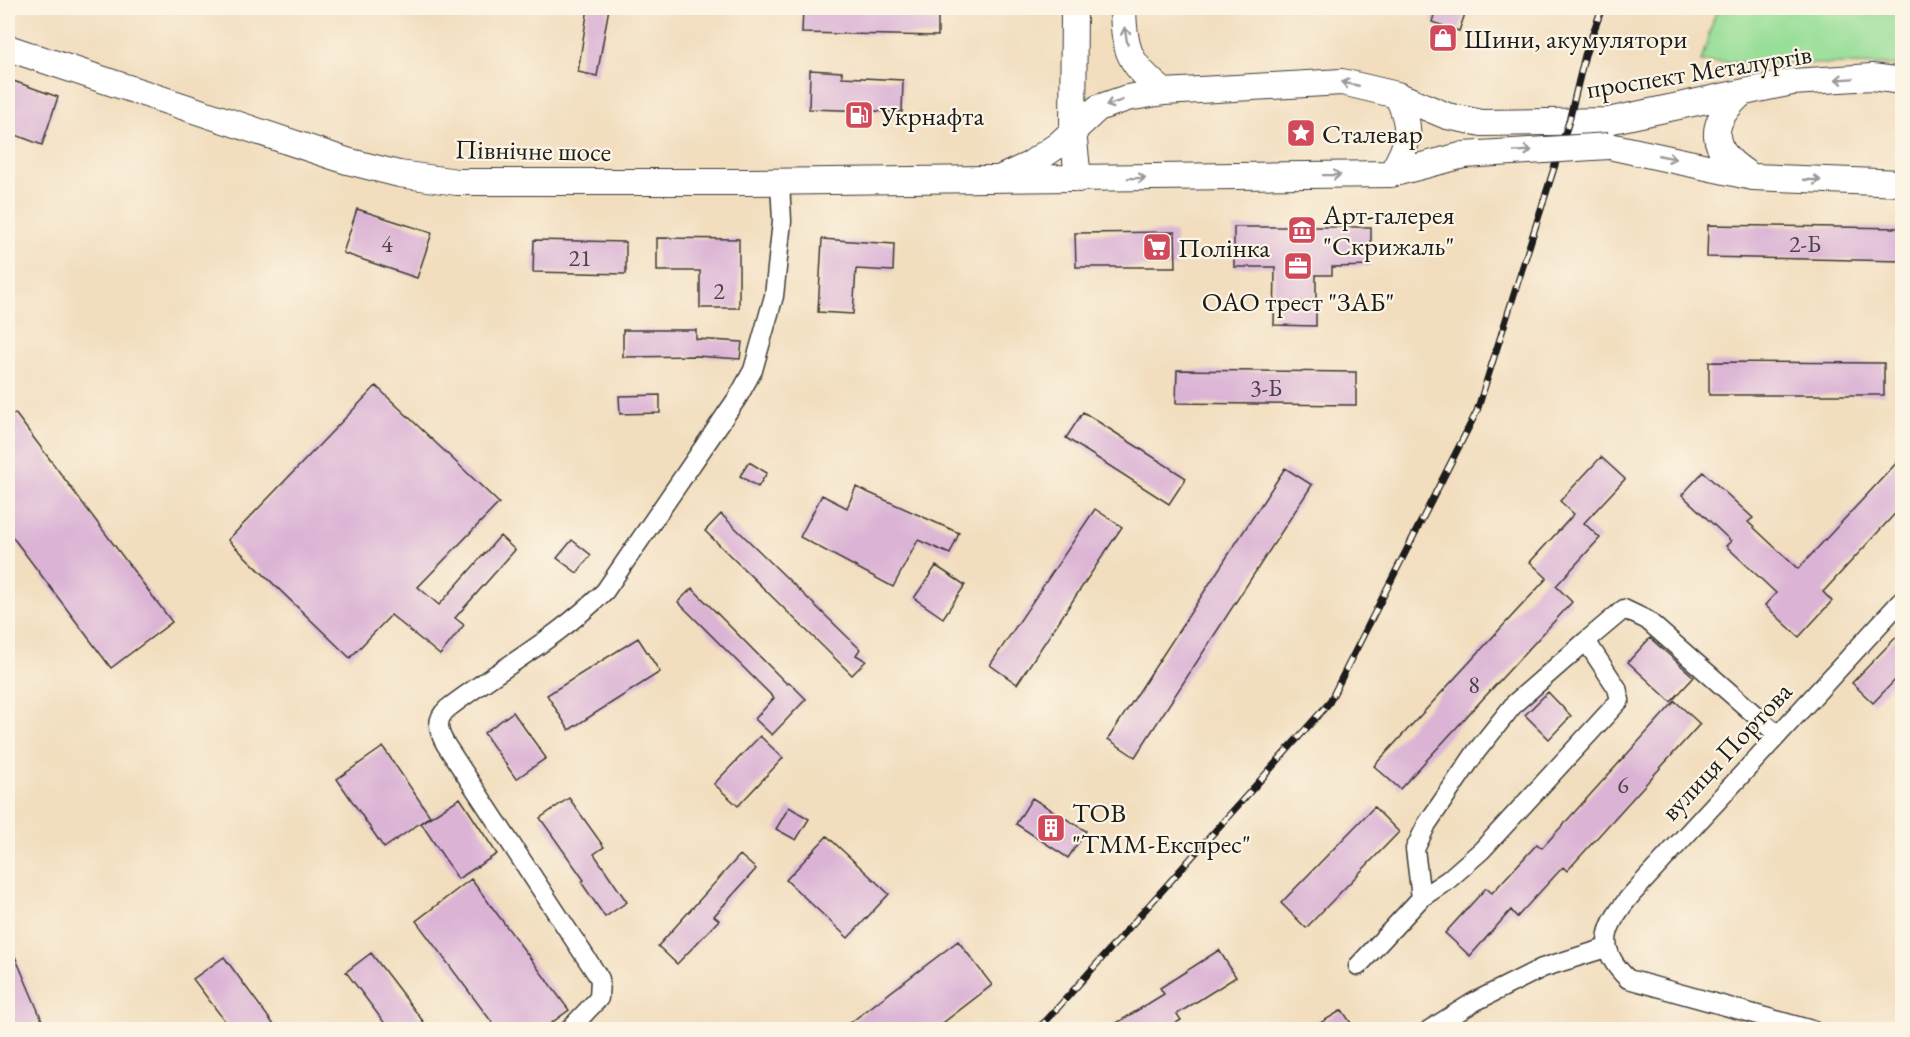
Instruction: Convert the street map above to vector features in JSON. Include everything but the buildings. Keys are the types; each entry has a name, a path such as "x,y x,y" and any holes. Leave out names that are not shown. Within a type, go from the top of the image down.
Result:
{"main road":[{"path":"1074,8 1073,131 1078,179"},
{"path":"1123,8 1124,39 1138,70 1164,92"},
{"name":"Північне шосе","path":"8,48 347,161 399,174 457,182 1078,179"},
{"name":"проспект Металургів","path":"1078,179 1390,174 1464,155 1609,134 1742,93 1792,82 1872,77 1902,81"},
{"name":"проспект Металургів","path":"997,180 1029,165 1073,131 1098,108 1127,98 1164,92 1342,82 1397,95 1427,109 1465,120 1609,134 1753,177 1902,183"},
{"path":"1742,93 1720,116 1716,136 1727,158 1753,177"},
{"path":"1390,174 1403,154 1408,126 1397,95"}],"street":[{"path":"569,1029 599,998 600,979 442,738 439,721 447,709 558,632 605,591 738,397 762,345 774,296 782,221 780,182"},
{"name":"вулиця Портова","path":"1606,948 1607,932 1616,913 1627,900 1902,600"},
{"path":"1421,898 1415,849 1426,824 1476,752 1515,703 1619,611 1624,609 1636,613 1778,735"},
{"path":"1358,966 1421,898 1448,880 1482,850 1620,700 1617,688 1586,641"},
{"path":"1429,1029 1474,1002 1542,968 1606,948 1615,967 1628,979 1812,1029"}],"green space":[{"path":"1717,8 1902,8 1902,65 1701,62"}],"railway":[{"path":"1035,1030 1046,1021 1329,703 1477,411 1569,121 1585,55 1602,8"}],"place":[{"name":"Шини, акумулятори","path":"1443,38"},
{"name":"Укрнафта","path":"859,115"},
{"name":"Сталевар","path":"1301,133"},
{"name":"Арт-галерея \"Скрижаль\"","path":"1302,230"},
{"name":"Полінка","path":"1157,247"},
{"name":"ОАО трест \"ЗАБ\"","path":"1298,266"},
{"name":"ТОВ \"ТММ-Експрес\"","path":"1051,828"}]}
